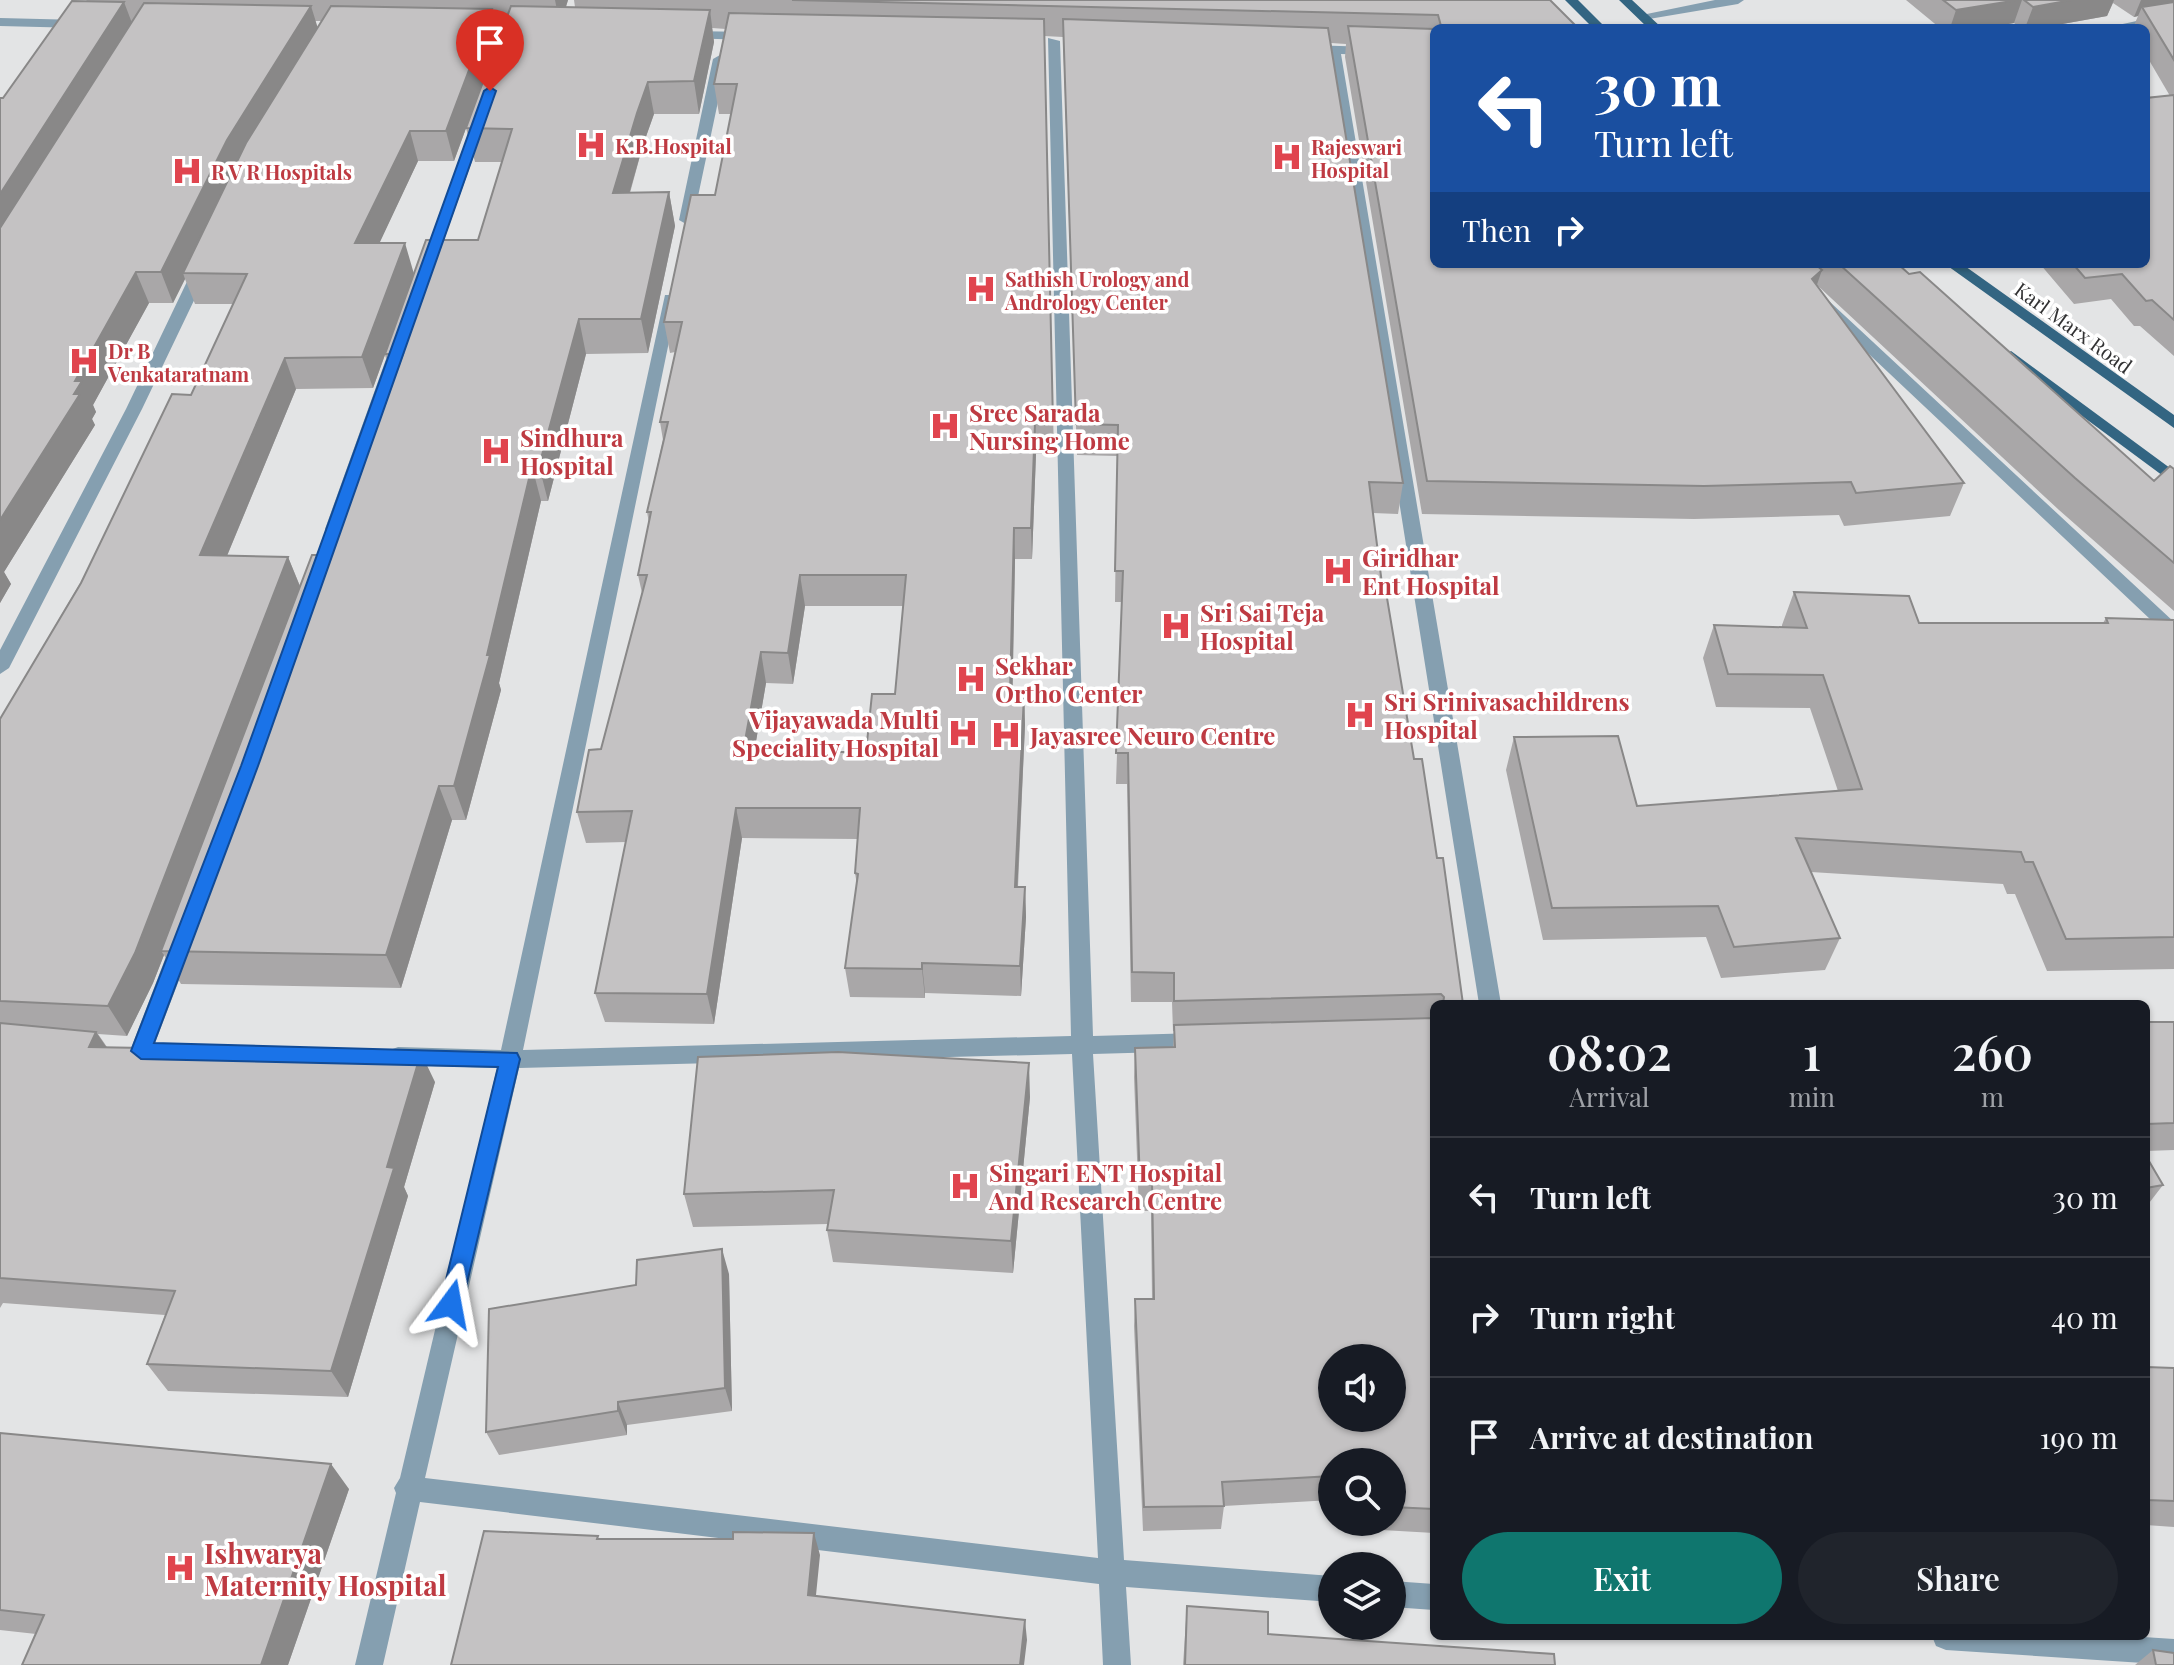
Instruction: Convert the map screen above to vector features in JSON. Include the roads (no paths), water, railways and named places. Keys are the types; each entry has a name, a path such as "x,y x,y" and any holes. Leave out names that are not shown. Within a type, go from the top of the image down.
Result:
{"main road":[{"path":"1571,0 1596,24"},
{"path":"1625,0 1652,24"},
{"name":"Karl Marx Road","path":"1958,268 2174,423"},
{"path":"1998,347 2174,479"}],"street":[{"path":"1643,16 1738,0"},
{"path":"2108,8 2131,24"},
{"path":"2137,24 2174,17"},
{"path":"0,22 89,24"},
{"path":"677,35 772,36"},
{"path":"683,237 725,36"},
{"path":"1053,41 1082,1045 1115,1573 1117,1665"},
{"path":"1287,49 1391,52"},
{"path":"1334,50 1489,1000"},
{"path":"420,287 484,107"},
{"path":"0,668 134,409 207,255"},
{"path":"369,1665 407,1488 510,1059 673,284"},
{"path":"1816,296 2174,632"},
{"path":"330,541 404,331"},
{"path":"172,1051 134,1050 190,922"},
{"path":"372,1056 510,1059 1226,1041"},
{"path":"407,1488 1115,1573 1318,1588"},
{"path":"1406,1595 1430,1597"},
{"path":"2000,1640 2174,1653"}],"place":[{"name":"K.B.Hospital","path":"591,145"},
{"name":"Rajeswari Hospital","path":"1287,157"},
{"name":"R V R Hospitals","path":"187,171"},
{"name":"Sathish Urology and Andrology Center","path":"981,289"},
{"name":"Dr B Venkataratnam","path":"84,361"},
{"name":"Sree Sarada Nursing Home","path":"945,426"},
{"name":"Sindhura Hospital","path":"496,451"},
{"name":"Giridhar Ent Hospital","path":"1338,571"},
{"name":"Sri Sai Teja Hospital","path":"1176,626"},
{"name":"Sekhar Ortho Center","path":"971,679"},
{"name":"Sri Srinivasachildrens Hospital","path":"1360,715"},
{"name":"Vijayawada Multi Speciality Hospital","path":"963,733"},
{"name":"Jayasree Neuro Centre","path":"1006,735"},
{"name":"Singari ENT Hospital And Research Centre","path":"965,1186"},
{"name":"Ishwarya Maternity Hospital","path":"180,1568"}]}
